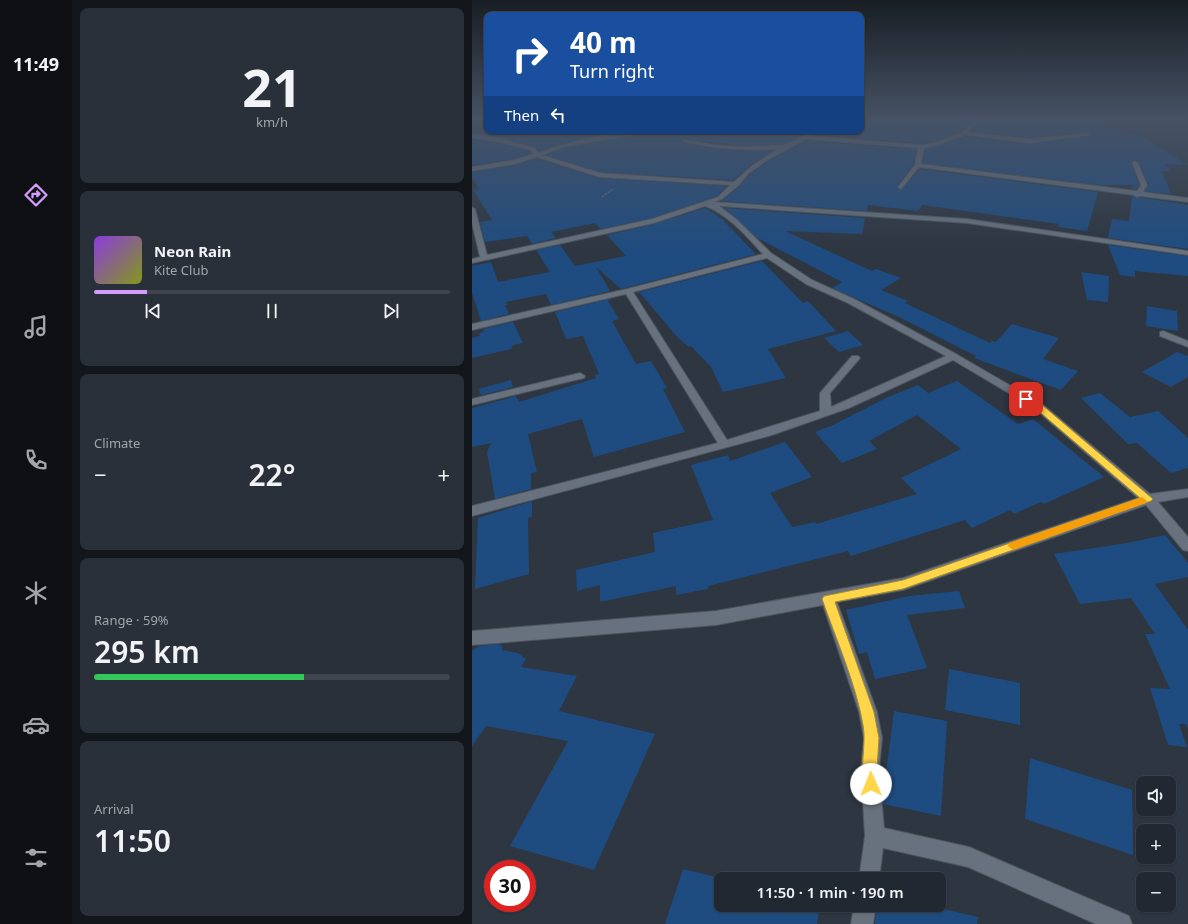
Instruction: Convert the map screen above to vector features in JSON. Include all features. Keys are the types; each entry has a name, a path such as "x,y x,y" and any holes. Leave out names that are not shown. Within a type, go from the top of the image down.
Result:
{"street":[{"path":"472,168 500,164"},
{"path":"563,164 599,175 737,184"},
{"path":"472,261 654,221 720,198 737,184 747,173 760,164"},
{"path":"1135,164 1144,185 1142,190 1137,195"},
{"path":"901,187 907,177 918,165 1137,195 1188,200"},
{"path":"704,203 967,221 1188,253"},
{"path":"704,203 719,209 734,220 768,255 809,282 851,301 953,356 1038,406 1148,499 1188,546"},
{"path":"472,208 484,258"},
{"path":"472,327 628,291 768,255"},
{"path":"628,291 724,444"},
{"path":"1163,334 1188,344"},
{"path":"472,511 724,444 826,412 895,385 953,356"},
{"path":"826,412 825,393 855,358"},
{"path":"472,402 580,376"},
{"path":"472,638 716,618 828,599 903,584 1148,499 1188,493"},
{"path":"828,599 868,712 873,738 870,770 875,836 870,872"},
{"path":"875,836 969,857 1121,924"},
{"path":"862,924 864,912"}],"building":[{"path":"554,164 599,178 727,186 717,196 652,218 601,229 595,223 551,232 556,238 532,244 527,236 485,242 480,222 492,220 473,190 479,189 472,177 472,172 515,165"},
{"path":"575,164 752,164 733,180 600,172"},
{"path":"764,164 914,164 897,186 901,190 920,169 1098,192 1087,231 1058,227 1059,224 922,205 918,211 868,205 867,211 721,201 740,186 750,174"},
{"path":"932,164 1131,164 1139,185 1136,189 1132,189 1133,185 1100,185"},
{"path":"1140,164 1165,164 1171,171 1162,171 1171,194 1145,191 1148,184"},
{"path":"1132,196 1188,205 1188,249 1108,238 1112,219 1129,221"},
{"path":"705,208 731,224 721,218 756,254 621,289 596,267 610,291 551,305 546,294 506,302 507,305 505,305 509,314 481,321 472,293 472,266 491,262 498,282 550,272 536,250 560,245 575,266 626,256 607,235 654,224"},
{"path":"724,208 865,218 862,234 785,231 872,271 876,269 901,278 881,290 908,301 905,303 990,343 992,341 996,342 1012,324 1059,338 1043,359 1078,371 1061,390 974,358 976,356 901,318 832,288 842,282 757,238"},
{"path":"1108,245 1188,256 1188,276 1135,271 1135,277 1120,275"},
{"path":"762,261 803,303 808,301 836,331 768,349 786,378 723,392 711,367 691,346 689,347 678,338 640,293 635,293"},
{"path":"1081,272 1109,276 1108,302 1087,300"},
{"path":"614,298 608,301 619,319 612,321 636,364 651,361 667,388 663,389 685,432 594,457 582,419 528,434 537,472 531,473 531,489 495,499 487,452 491,443 472,447 472,408 516,396 519,402 596,378 595,375 599,374 583,336 566,339 555,312"},
{"path":"1147,306 1177,311 1178,331 1146,326"},
{"path":"513,322 523,343 513,345 511,349 472,358 472,338 480,336 479,333 484,332 483,329"},
{"path":"848,331 863,345 839,352 824,338"},
{"path":"1177,352 1188,356 1188,377 1171,387 1142,372"},
{"path":"511,380 513,387 481,395 479,389"},
{"path":"957,381 1018,424 1033,419 1104,477 1044,504 1041,502 1014,514 1010,510 972,528 965,520 851,556 848,551 708,586 708,589 676,595 676,586 600,602 600,585 577,591 576,570 655,552 653,533 713,520 691,465 728,455 730,461 785,442 812,477 770,493 792,527 815,522 816,524 917,494 901,478 961,449 917,415 869,441 877,449 842,463 815,432 833,425 888,397 918,385 928,393"},
{"path":"1100,393 1130,417 1158,411 1188,438 1188,468 1171,473 1137,443 1128,444 1081,398"},
{"path":"532,501 532,517 528,518 529,574 475,589 478,518"},
{"path":"1165,535 1188,563 1188,577 1155,584 1188,630 1188,728 1186,724 1179,724 1187,747 1168,745 1150,688 1170,689 1145,634 1155,634 1131,598 1080,604 1054,554 1127,543"},
{"path":"959,591 965,608 907,615 927,668 875,679 867,652 859,654 846,610 909,596"},
{"path":"497,644 502,645 502,650 518,653 526,659 521,667 577,676 559,711 655,734 594,870 510,846 568,741 486,726 472,746 472,651 479,646"},
{"path":"949,669 1020,683 1020,725 945,710"},
{"path":"894,711 947,721 941,816 883,804"},
{"path":"1030,758 1132,790 1133,855 1025,819"},
{"path":"683,869 714,877 714,912 819,912 817,924 665,924"},
{"path":"946,910 978,917 977,924 875,924 876,912 946,912"}],"slow traffic":[{"path":"1013,546 1142,501"}],"route":[{"path":"871,784 870,770 873,738 868,712 828,599 903,584 1148,499 1083,446 1038,406 1026,399"}]}
